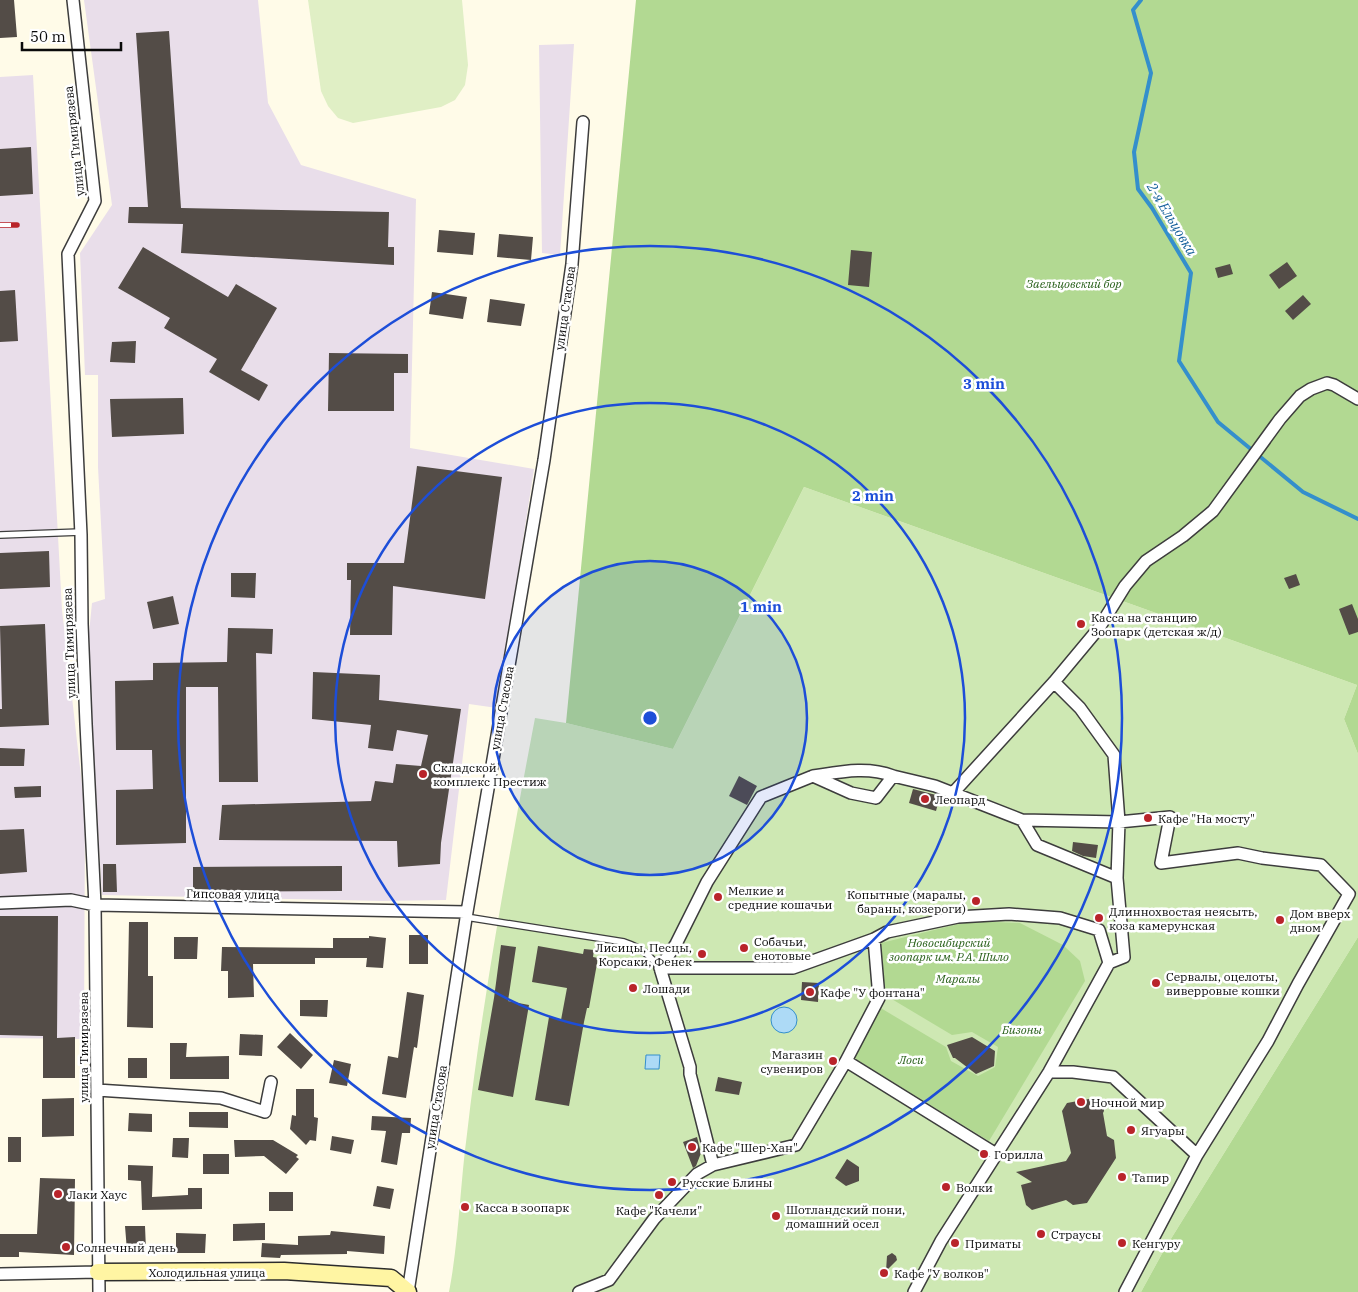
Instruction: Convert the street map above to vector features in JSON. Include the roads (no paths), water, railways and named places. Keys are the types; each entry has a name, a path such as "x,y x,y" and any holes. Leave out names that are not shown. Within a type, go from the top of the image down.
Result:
{"street":[{"name":"улица Тимирязева","path":"73,0 95,201 68,254 95,905 99,1292"},
{"name":"улица Стасова","path":"408,1292 466,914 544,460 572,264 583,122"},
{"path":"954,793 1054,682 1099,628 1125,586 1146,561 1183,536 1213,511 1280,419 1300,396 1327,383 1358,399"},
{"path":"914,1292 941,1241 1049,1072 1109,963 1124,957 1117,878 1119,822 1114,755 1080,708 1054,682"},
{"path":"660,968 676,944 707,882 761,797 813,776 860,770 882,772 935,786 1022,820 1119,822 1170,816 1162,863 1238,853 1262,858 1321,865 1349,894 1268,1041 1197,1155 1126,1292"},
{"path":"813,776 851,793 876,798 893,776"},
{"path":"1022,820 1037,845 1117,878"},
{"name":"Гипсовая улица","path":"0,903 71,900 95,905 466,914"},
{"path":"660,968 793,968 874,939 887,932 958,917 1009,914 1060,918 1099,930 1109,963"},
{"path":"578,1292 609,1280 654,1219 685,1184 697,1174 713,1165 796,1145 846,1061 879,998 874,939"},
{"path":"660,968 690,1066 690,1074 713,1165"},
{"path":"846,1061 996,1154"},
{"path":"1049,1072 1072,1072 1114,1077 1197,1155"},
{"path":"97,1090 221,1098 265,1112 271,1082"},
{"name":"Холодильная улица","path":"0,1274 284,1271 392,1278 408,1292"}],"lane":[{"path":"0,535 81,532"},
{"path":"466,914 624,942 648,953 660,968"}],"water":[{"path":"784,1007 794,1010 797,1020 794,1030 784,1033 774,1030 771,1020 774,1010"},
{"path":"646,1055 660,1055 659,1069 645,1069"}],"waterway":[{"name":"2-я Ельцовка","path":"1141,0 1133,10 1151,73 1134,152 1138,189 1152,208 1191,273 1179,361 1218,422 1303,492 1358,519"}],"railway":[{"path":"0,225 17,225"}],"place":[{"name":"Касса на станцию Зоопарк (детская ж/д)","path":"1081,624"},
{"name":"Складской комплекс Престиж","path":"423,774"},
{"name":"Леопард","path":"925,799"},
{"name":"Кафе \"На мосту\"","path":"1148,818"},
{"name":"Мелкие и средние кошачьи","path":"718,897"},
{"name":"Копытные (маралы, бараны, козероги)","path":"976,901"},
{"name":"Длиннохвостая неясыть, коза камерунская","path":"1099,918"},
{"name":"Дом вверх дном","path":"1280,920"},
{"name":"Собачьи, енотовые","path":"744,948"},
{"name":"Лисицы, Песцы, Корсаки, Фенек","path":"702,954"},
{"name":"Сервалы, оцелоты, виверровые кошки","path":"1156,983"},
{"name":"Лошади","path":"633,988"},
{"name":"Кафе \"У фонтана\"","path":"810,992"},
{"name":"Магазин сувениров","path":"833,1061"},
{"name":"Ночной мир","path":"1081,1102"},
{"name":"Ягуары","path":"1131,1130"},
{"name":"Кафе \"Шер-Хан\"","path":"692,1147"},
{"name":"Горилла","path":"984,1154"},
{"name":"Тапир","path":"1122,1177"},
{"name":"Русские Блины","path":"672,1182"},
{"name":"Волки","path":"946,1187"},
{"name":"Лаки Хаус","path":"58,1194"},
{"name":"Кафе \"Качели\"","path":"659,1195"},
{"name":"Касса в зоопарк","path":"465,1207"},
{"name":"Шотландский пони, домашний осел","path":"776,1216"},
{"name":"Страусы","path":"1041,1234"},
{"name":"Приматы","path":"955,1243"},
{"name":"Кенгуру","path":"1122,1243"},
{"name":"Солнечный день","path":"66,1247"},
{"name":"Кафе \"У волков\"","path":"884,1273"}],"park label":[{"name":"Заельцовский бор","path":"1074,283"},
{"name":"Новосибирский зоопарк им. Р.А. Шило","path":"949,949"},
{"name":"Маралы","path":"958,978"},
{"name":"Бизоны","path":"1022,1029"},
{"name":"Лоси","path":"911,1059"}]}
